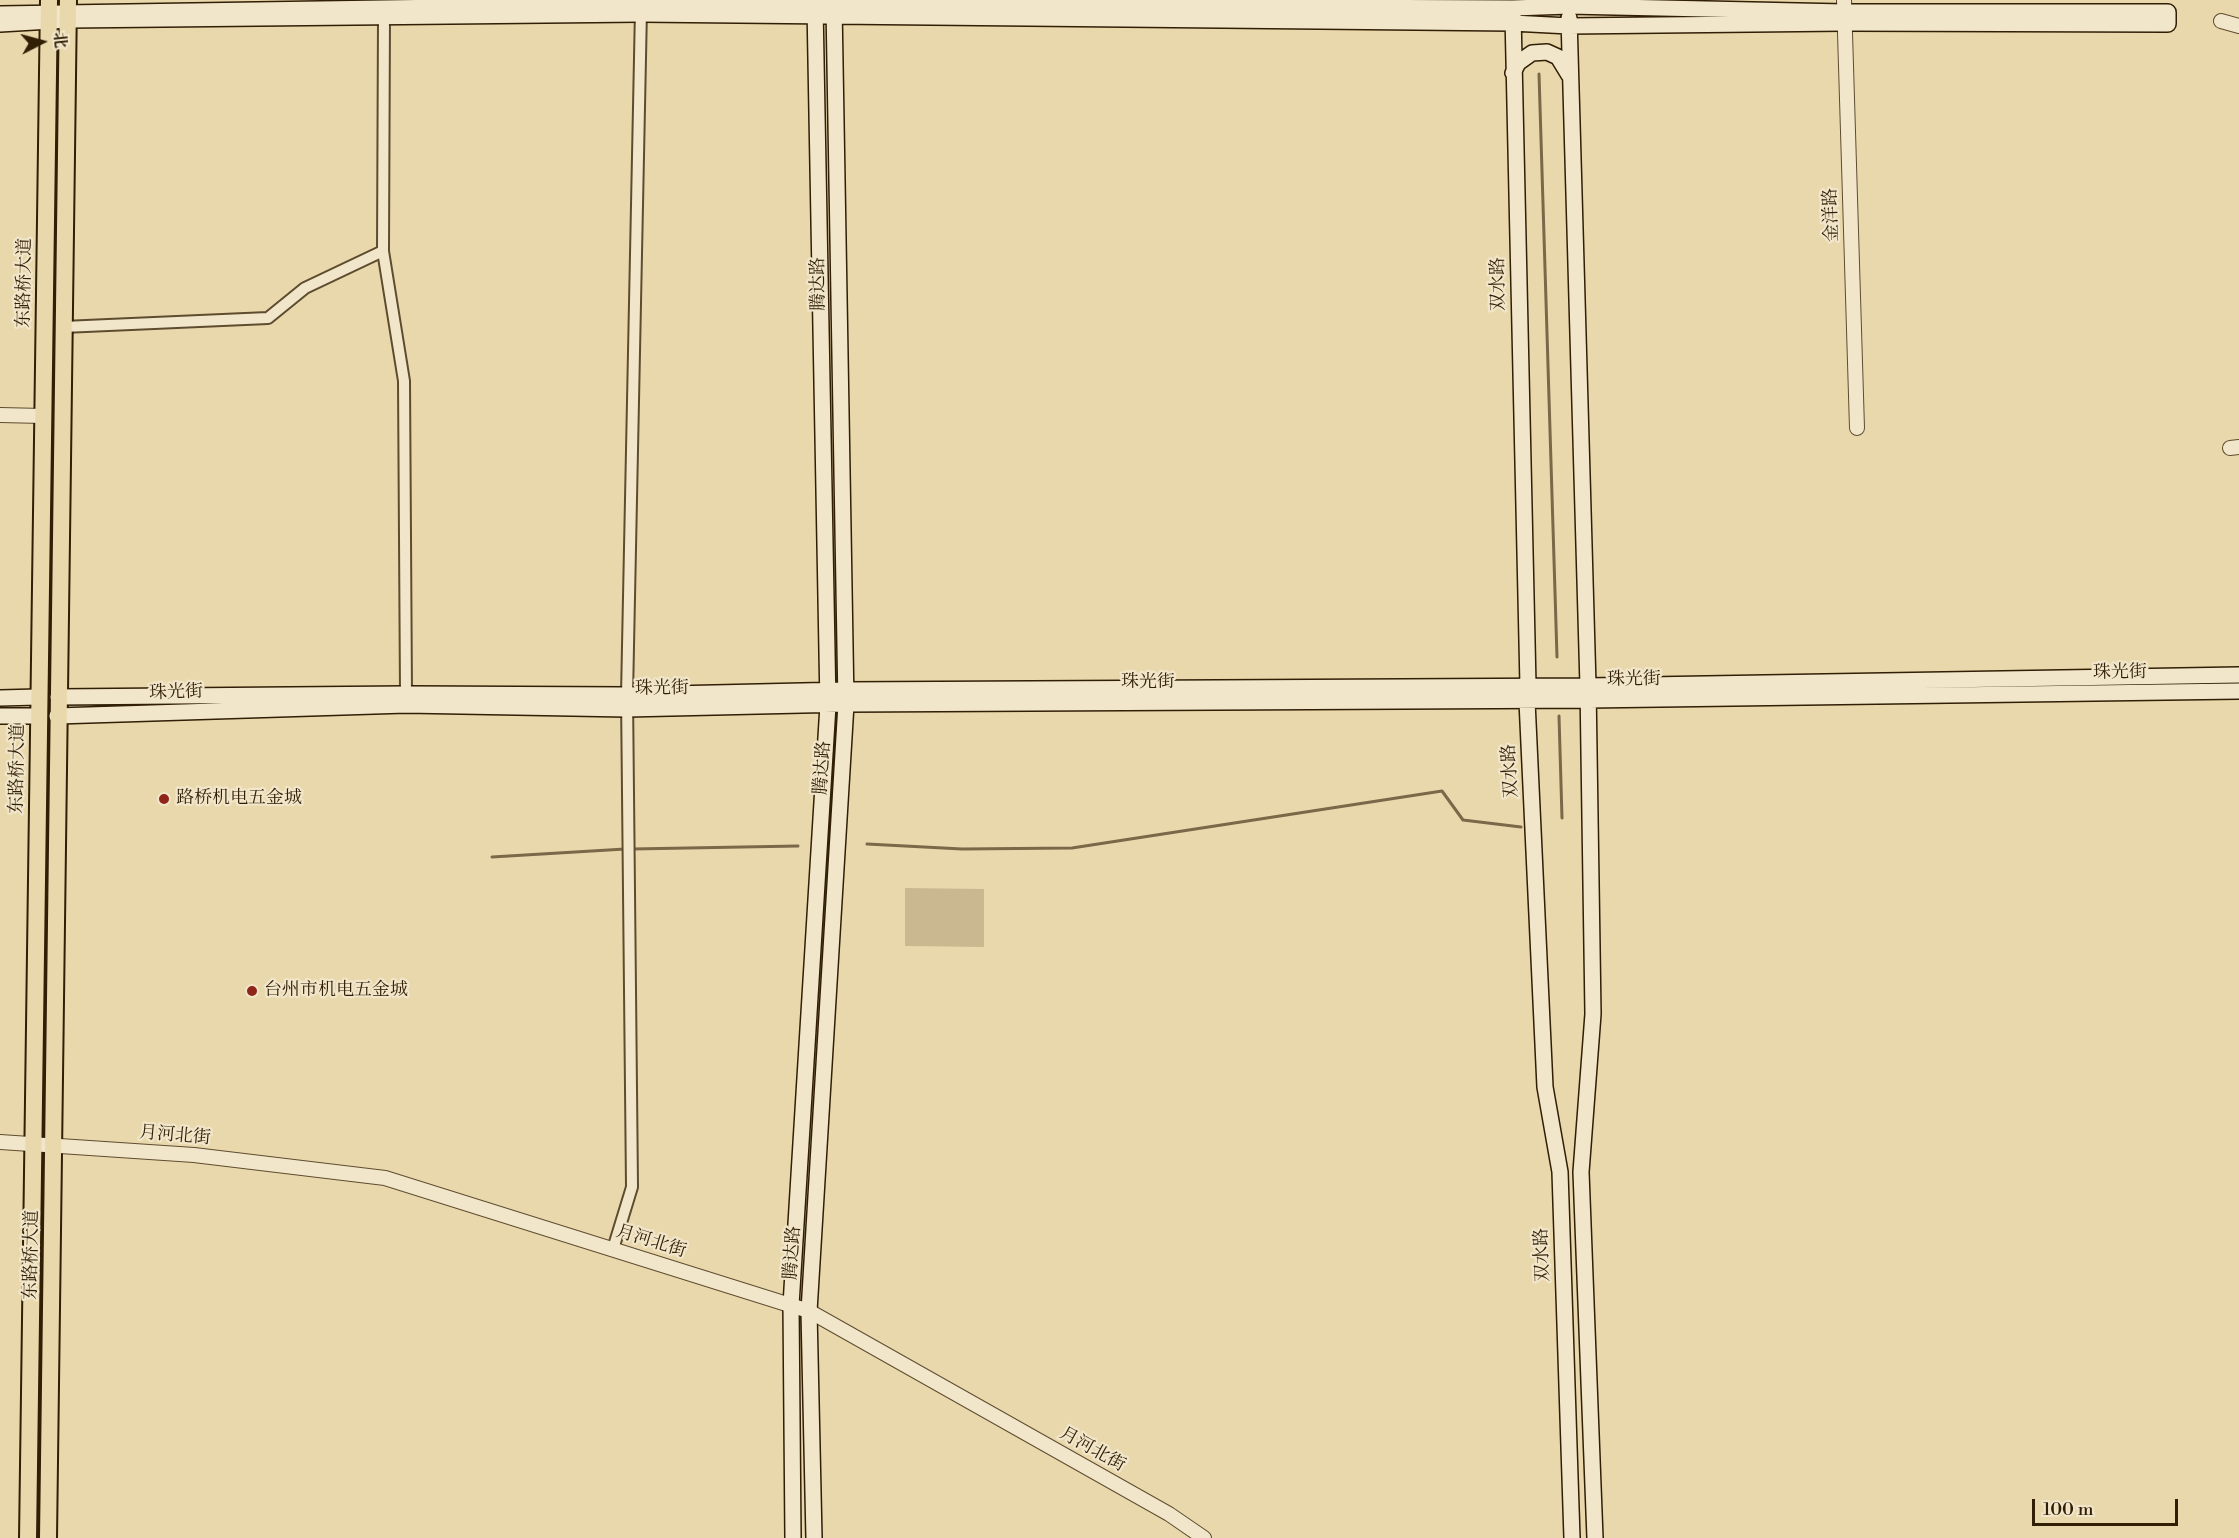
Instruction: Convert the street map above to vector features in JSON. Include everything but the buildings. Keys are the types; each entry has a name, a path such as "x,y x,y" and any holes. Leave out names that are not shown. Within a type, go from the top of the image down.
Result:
{"main road":[{"path":"1569,3 1588,693 1593,1014 1581,1172 1595,1538"},
{"path":"0,14 68,11 641,6 1513,10 1569,3 1844,12 2168,24 2168,12 1844,12 1569,26 1513,10"},
{"path":"68,11 384,17 641,6"},
{"name":"腾达路","path":"793,1538 791,1305 828,698 815,7"},
{"name":"腾达路","path":"814,1538 809,1311 846,697 834,7"},
{"name":"双水路","path":"1513,10 1527,694 1545,1087 1560,1172 1572,1538"},
{"name":"东路桥大道","path":"48,1538 68,11"},
{"path":"0,24 49,12"},
{"name":"东路桥大道","path":"28,1538 49,12"},
{"path":"1514,73 1518,63 1532,53 1547,52 1558,57 1570,78"},
{"name":"珠光街","path":"57,716 406,705 846,697 1588,693 2239,675"},
{"name":"珠光街","path":"1588,693 2239,691"},
{"name":"珠光街","path":"58,697 406,694 627,702"},
{"path":"0,698 39,697"},
{"path":"0,716 38,716"}],"street":[{"path":"613,1249 632,1187 627,702 641,6"},
{"name":"金洋路","path":"1844,12 1857,428"},
{"path":"384,17 383,251 404,381 406,694"},
{"path":"2220,21 2239,26"},
{"path":"63,327 268,318 305,288 383,251"},
{"path":"0,415 43,416"},
{"name":"月河北街","path":"0,1142 194,1155 385,1178 791,1305 809,1311 1170,1514 1204,1538"}],"shaded area":[{"path":"905,888 984,889 984,947 905,946"}],"waterway":[{"path":"1539,74 1557,657"},
{"path":"1559,716 1562,818"},
{"path":"867,844 962,849 1072,848 1442,791 1463,820 1521,827"},
{"path":"632,849 798,846"},
{"path":"492,857 625,849"}],"place":[{"name":"路桥机电五金城","path":"164,799"},
{"name":"台州市机电五金城","path":"252,991"}]}
